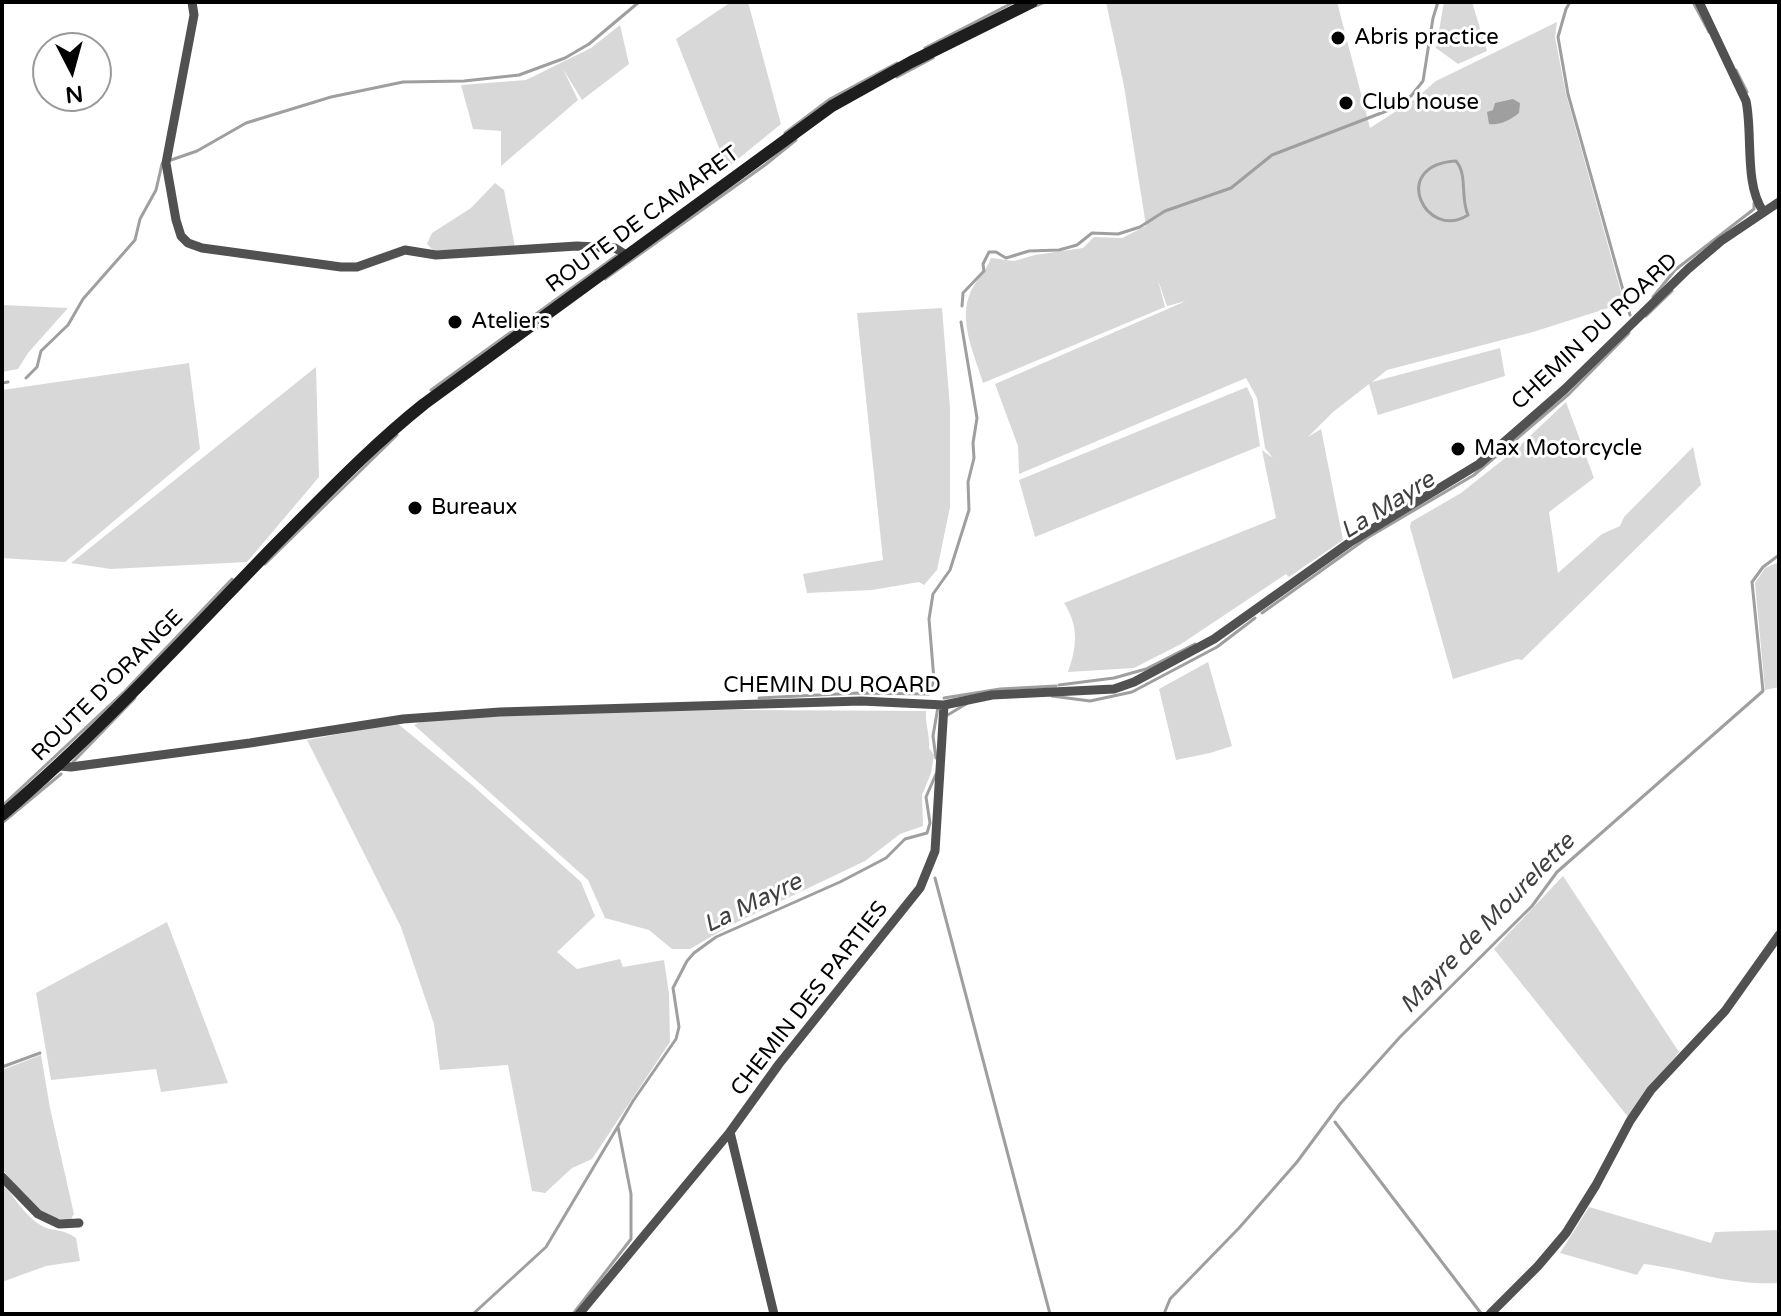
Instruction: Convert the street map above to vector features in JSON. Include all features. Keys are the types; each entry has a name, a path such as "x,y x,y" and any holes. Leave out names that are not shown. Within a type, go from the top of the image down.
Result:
{"main road":[{"name":"ROUTE DE CAMARET","path":"240,582 399,424 513,338 832,106 911,62 1032,2"},
{"name":"ROUTE D'ORANGE","path":"2,815 60,766 240,582"}],"street":[{"path":"192,2 194,15 166,163 176,220 181,236 188,243 202,248 326,267 357,267 405,250 436,255 577,246 615,248 628,256"},
{"path":"1699,2 1746,101 1751,165 1758,202 1763,211"},
{"name":"CHEMIN DU ROARD","path":"60,766 250,743 403,719 500,712 861,701 944,705 992,695 1114,689 1134,682 1214,639 1349,543 1479,464 1565,389 1688,269 1721,241 1779,202"},
{"name":"CHEMIN DES PARTIES","path":"579,1314 730,1132 779,1064 869,955 926,876 935,851 944,705"},
{"path":"1490,1314 1566,1233 1651,1090 1725,1011 1779,935"},
{"path":"730,1132 774,1314"},
{"path":"2,1177 38,1214 59,1224 79,1223"}],"shaded area":[{"path":"731,2 748,2 781,124 727,168 676,39"},
{"path":"1106,2 1337,2 1370,128 1415,99 1436,81 1557,22 1555,37 1566,94 1624,303 1533,332 1387,370 1372,382 1500,348 1505,376 1378,415 1369,384 1333,412 1308,437 1321,429 1343,540 1181,644 1134,668 1068,672 1075,637 1064,603 1276,518 1262,450 1273,458 1265,448 1257,398 1246,378 1019,474 1018,446 995,384 1186,301 1167,306 1158,280 1165,307 983,383 969,340 966,306 971,291 991,258 1014,261 1083,248 1094,237 1122,238 1146,226 1124,86"},
{"path":"1444,2 1472,2 1487,51 1458,64 1436,48"},
{"path":"620,25 629,64 582,100 563,69 578,100 501,166 501,131 473,129 461,85 526,80 591,48"},
{"path":"1513,99 1520,103 1519,113 1505,122 1489,124 1487,112 1493,110 1495,103"},
{"path":"495,183 504,190 515,247 434,251 427,244 432,233 471,208"},
{"path":"2,305 68,308 28,353 18,369 2,372"},
{"path":"942,308 950,408 950,507 937,570 924,585 919,582 872,590 807,593 803,574 883,560 857,313"},
{"path":"189,363 200,449 65,562 2,558 2,390"},
{"path":"316,367 319,477 247,562 111,569 71,563"},
{"path":"1247,387 1253,400 1260,446 1035,537 1019,480"},
{"path":"1566,402 1594,478 1549,512 1558,573 1602,534 1620,526 1624,517 1693,447 1701,485 1522,660 1453,679 1411,522 1461,493 1514,451"},
{"path":"1779,562 1779,687 1765,690 1755,583 1765,568"},
{"path":"1208,662 1232,746 1176,760 1159,689"},
{"path":"571,711 926,711 929,748 934,755 922,795 923,826 900,834 865,861 731,925 690,949 672,949 649,930 605,918 588,880 414,725 424,720"},
{"path":"397,723 581,882 595,916 557,952 577,969 620,959 623,967 664,960 669,994 670,1042 592,1159 572,1168 545,1193 532,1191 508,1065 440,1070 434,1024 401,927 307,740"},
{"path":"1563,876 1679,1052 1628,1117 1494,949"},
{"path":"167,922 228,1083 161,1092 156,1069 51,1080 36,993"},
{"path":"41,1055 74,1214 71,1219 60,1219 40,1211 2,1169 2,1070"},
{"path":"2,1182 32,1219 76,1238 80,1261 46,1266 2,1282"},
{"path":"1589,1207 1711,1243 1715,1232 1779,1230 1779,1283 1728,1280 1644,1264 1637,1275 1560,1253"}],"waterway":[{"path":"171,160 197,151 246,123 331,97 403,82 464,81 519,75 565,58 589,44 639,2"},
{"path":"925,48 1014,2"},
{"path":"1036,6 1045,2"},
{"path":"962,306 963,293 984,271 983,264 989,252 1006,258 1029,251 1059,250 1077,245 1092,233 1118,234 1140,227 1165,211 1231,188 1272,155 1389,110 1411,96 1423,81 1438,2"},
{"path":"1570,2 1558,37 1568,94 1630,315"},
{"name":"La Mayre","path":"1693,2 1709,32"},
{"path":"897,77 933,58"},
{"path":"785,133 830,99 897,63"},
{"path":"1736,70 1747,92"},
{"path":"605,279 796,140"},
{"path":"1456,161 1462,173 1468,215 1453,221 1439,219 1428,211 1421,200 1419,187 1423,175 1435,166 1456,161"},
{"path":"26,378 37,367 41,351 68,325 83,299 135,240 140,219 156,190 162,164"},
{"name":"La Mayre","path":"1653,297 1675,270 1754,209 1754,203"},
{"path":"431,390 616,256"},
{"path":"1646,316 1672,291"},
{"path":"759,698 858,693 929,694 934,680 929,619 933,594 950,570 969,510 968,482 974,458 977,418 961,322"},
{"name":"La Mayre","path":"1262,613 1367,538 1474,475 1569,394 1629,333"},
{"path":"2,383 8,382"},
{"path":"265,564 397,435"},
{"name":"Mayre de Mourelette","path":"1164,1314 1170,1299 1297,1162 1340,1104 1400,1037 1532,906 1557,872 1763,691 1752,582 1763,567 1779,555"},
{"path":"2,806 125,691 232,579"},
{"path":"1052,696 1090,701 1132,692 1217,647 1255,618"},
{"name":"La Mayre","path":"1059,685 1114,678 1146,669 1195,644"},
{"name":"La Mayre","path":"944,698 1000,689 1056,686"},
{"path":"73,762 135,698"},
{"path":"946,716 966,704"},
{"name":"La Mayre","path":"936,758 933,736 938,707"},
{"path":"2,823 61,774"},
{"name":"La Mayre","path":"473,1314 546,1247 633,1101 676,1039 679,1027 673,988 687,961 716,937 840,882 886,858 905,839 927,833 930,823 926,797 936,774"},
{"path":"935,878 1050,1314"},
{"path":"2,1067 40,1053"},
{"path":"1335,1122 1480,1312"},
{"path":"573,1314 631,1239 631,1194 618,1127"}],"place":[{"name":"Abris practice","path":"1338,38"},
{"name":"Club house","path":"1346,103"},
{"name":"Ateliers","path":"455,322"},
{"name":"Max Motorcycle","path":"1458,449"},
{"name":"Bureaux","path":"415,508"}]}
